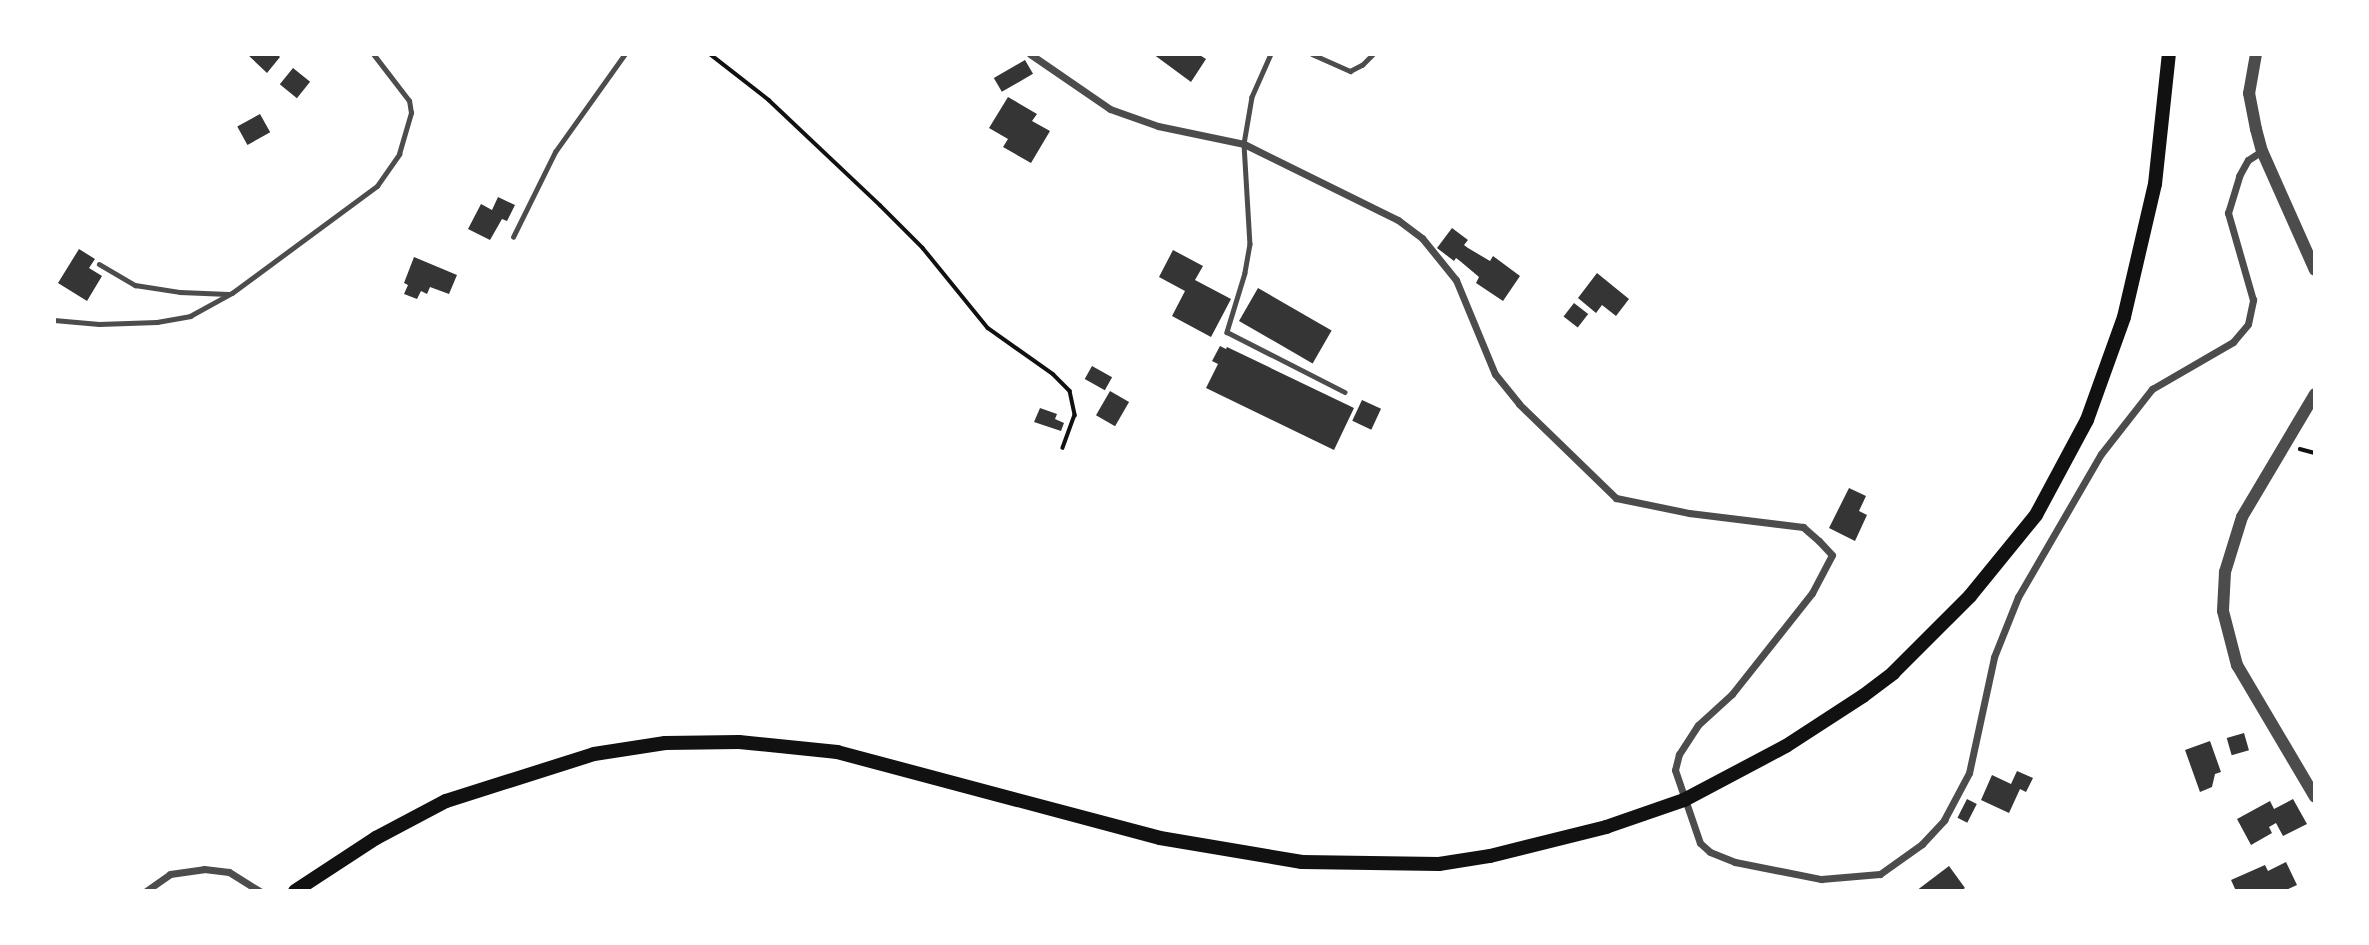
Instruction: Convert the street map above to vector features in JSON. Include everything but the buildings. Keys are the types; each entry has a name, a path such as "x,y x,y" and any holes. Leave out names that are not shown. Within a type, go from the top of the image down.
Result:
{"main road":[{"path":"295,891 376,838 446,802 594,754 665,743 738,742 837,752 1160,838 1302,862 1439,864 1490,856 1532,848 1606,827 1684,800 1786,746 1893,673 1970,596 2036,515 2087,420 2124,317 2155,184 2169,54"}],"street":[{"path":"1030,54 1110,109 1158,126 1244,144 1398,220 1422,238 1456,280 1495,374 1519,404 1616,498 1701,515 1803,527 1832,555 1812,593 1731,694 1698,725 1679,754 1675,770 1700,843 1710,852 1735,862 1821,879 1880,874 1922,844 1944,820 1969,773 1994,657 2018,597 2101,454 2152,389 2233,342 2248,324 2253,300 2228,213 2239,176 2248,160 2262,151"},
{"path":"2256,54 2249,93 2262,151 2315,270"},
{"path":"2315,394 2242,517 2225,572 2223,611 2237,665 2315,797"},
{"path":"146,891 170,874 204,869 229,872 260,891"}],"lane":[{"path":"54,320 157,323 190,316 230,294 354,204 391,170 411,113 409,101 373,54"},
{"path":"513,237 555,152 625,54"},
{"path":"1271,54 1252,97 1244,144 1250,244 1245,273 1227,332 1345,392"},
{"path":"1312,54 1350,71 1362,65 1373,54"},
{"path":"99,264 135,285 189,293 230,294"}],"path":[{"path":"710,54 769,100 880,205 923,248 989,328 1053,374 1070,391 1075,415 1063,448"}]}
